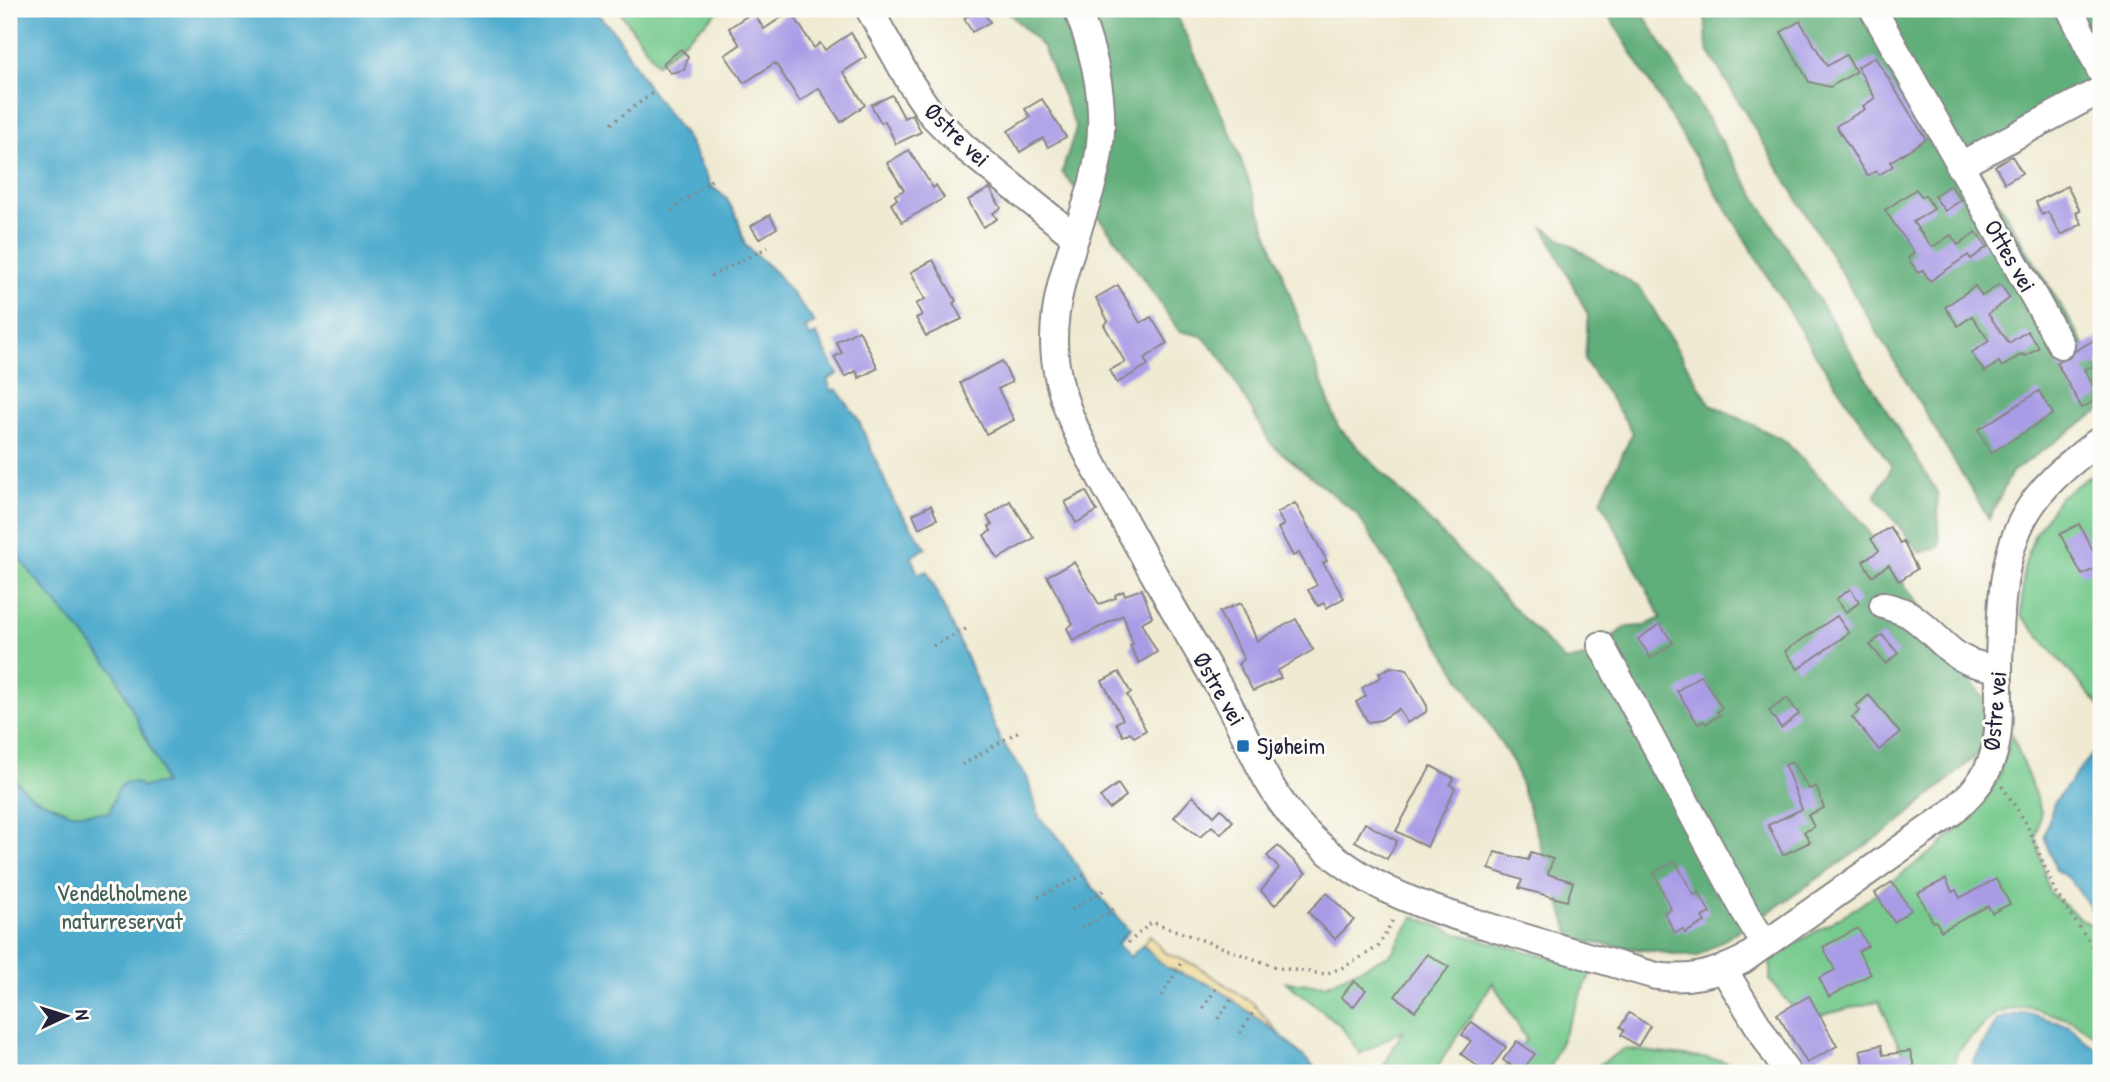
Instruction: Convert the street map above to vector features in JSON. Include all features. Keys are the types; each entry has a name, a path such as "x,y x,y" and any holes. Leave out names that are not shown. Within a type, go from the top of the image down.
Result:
{"street":[{"name":"Østre vei","path":"869,9 911,84 932,115 964,147 1075,237"},
{"name":"Østre vei","path":"1077,9 1100,85 1102,127 1097,169 1058,295 1055,358 1065,401 1091,459 1273,790 1290,815 1342,863 1405,899 1656,976 1698,976 1724,970 1743,960 1951,813 1972,794 1989,767 1996,744 2006,570 2021,523 2035,499 2053,478 2101,439"},
{"name":"Ottes vei","path":"1873,9 2061,345"},
{"path":"2070,9 2101,72"},
{"path":"1959,166 2101,90"},
{"path":"1883,605 1907,613 1967,663 1999,668"},
{"path":"1601,645 1745,912 1765,944"},
{"path":"1724,970 1787,1073"}],"path":[{"path":"611,124 655,91"},
{"path":"671,211 714,178"},
{"path":"711,276 768,247"},
{"path":"933,646 966,629"},
{"path":"962,765 1019,731"},
{"path":"1989,767 2026,823 2056,893 2101,955"},
{"path":"1038,897 1088,873"},
{"path":"1072,910 1104,890"},
{"path":"1128,943 1152,922 1279,968 1325,974 1344,967 1378,947 1405,899"},
{"path":"1082,928 1116,908"},
{"path":"1162,996 1182,961"},
{"path":"1203,1008 1218,985"},
{"path":"1218,1019 1234,996"},
{"path":"1240,1032 1255,1009"}],"green space":[{"path":"618,9 721,9 657,64"},
{"path":"1005,9 1174,9 1234,141 1338,427 1565,661 1585,657 1626,627 1644,626 1661,618 1601,500 1633,432 1585,361 1588,315 1544,228 1641,289 1710,404 1784,440 1857,516 1983,698 1982,751 1897,824 1778,906 1696,957 1572,940 1514,764 1357,514 1271,444 1221,357 1202,336 1179,331 1115,238 1062,172 1076,128 1043,47"},
{"path":"1605,9 1640,9 1937,492 1940,546 1920,553 1875,496 1892,467 1811,348"},
{"path":"1705,9 2101,9 2101,78 1972,158 2101,373 2101,410 2012,472 1989,519 1707,49"},
{"name":"Vendelholmene naturreservat","path":"9,452 235,880 9,1073"},
{"path":"2101,468 2101,708 2021,615 2024,568 2034,536 2060,497"},
{"path":"2012,734 2041,811 2036,837 2049,892 2101,932 2101,1039 2070,1020 2026,1006 1996,1013 1957,1052 1952,1073 1911,1073 1879,1001 1803,1020 1770,981 1770,958 1859,906 1937,848 1976,813 1998,779"},
{"path":"1414,916 1455,933 1593,968 1547,1073 1502,1073 1526,1039 1493,983 1433,1073 1380,1073 1403,1030 1360,1054 1341,1026 1286,982 1326,985 1391,954"},
{"path":"1624,1049 1720,1060 1749,1073 1607,1073 1596,1067"}],"sand":[{"path":"1150,935 1164,952 1197,966 1254,1004 1280,1035 1215,987 1165,967 1143,945"}],"water":[{"path":"9,9 593,9 617,35 648,87 688,140 711,186 726,198 737,217 745,245 776,273 815,323 805,328 810,337 816,334 838,374 827,380 832,391 836,389 857,417 894,502 926,548 911,557 918,574 927,571 1000,740 1027,777 1040,819 1060,839 1084,877 1129,931 1117,944 1130,957 1143,945 1165,967 1215,987 1280,1035 1321,1073 9,1073 9,775 33,797 71,813 109,813 117,791 124,783 136,782 142,787 164,783 161,770 114,671 9,547"},
{"path":"2093,753 2101,754 2101,930 2097,927 2090,907 2070,879 2056,870 2044,836 2054,803"},
{"path":"2025,1012 2069,1026 2101,1051 2101,1073 1979,1073 1973,1062 1998,1019"}],"building":[{"path":"981,9 990,22 972,32 964,18"},
{"path":"791,11 814,48 820,43 825,50 851,33 866,57 843,72 865,105 841,122 819,88 800,101 775,63 744,83 725,55 740,45 729,28 753,12 764,29"},
{"path":"1800,21 1827,66 1846,55 1856,72 1830,87 1809,82 1781,32"},
{"path":"681,49 688,57 684,70 670,73 663,63"},
{"path":"1875,57 1926,139 1890,162 1893,166 1879,175 1876,171 1867,176 1836,126 1865,109 1863,106 1875,98 1857,67"},
{"path":"892,95 904,118 912,114 921,132 896,144 885,121 881,123 871,105"},
{"path":"1042,99 1066,137 1048,147 1043,138 1020,152 1008,131 1030,117 1025,109"},
{"path":"909,150 933,188 936,185 944,198 902,222 891,204 897,199 895,195 904,190 887,163"},
{"path":"2012,156 2022,173 2005,183 1995,166"},
{"path":"1950,185 1961,200 1945,211 1934,196"},
{"path":"2067,186 2080,211 2076,213 2082,224 2061,235 2048,212 2042,215 2036,202"},
{"path":"990,188 1001,208 993,213 997,219 983,227 968,200"},
{"path":"1916,189 1922,197 1925,195 1934,209 1913,222 1932,247 1951,235 1958,245 1976,232 1987,247 1971,259 1968,255 1930,281 1923,270 1918,273 1908,258 1914,253 1885,210"},
{"path":"770,215 777,228 759,239 751,226"},
{"path":"933,260 956,301 953,303 962,319 926,336 916,318 922,315 916,304 925,299 911,272"},
{"path":"2000,284 2010,298 1988,314 2009,343 2027,331 2039,347 2002,367 1999,362 1985,372 1971,353 1989,341 1972,316 1958,326 1945,307 1975,286 1982,296"},
{"path":"1118,285 1140,323 1151,317 1167,343 1144,359 1148,365 1117,383 1110,370 1125,362 1104,325 1108,321 1096,298"},
{"path":"859,330 878,368 859,378 856,371 845,377 834,357 842,353 836,342"},
{"path":"2101,336 2101,364 2084,369 2100,397 2082,408 2056,362 2069,358 2075,351"},
{"path":"1002,361 1012,382 998,389 1014,420 986,434 960,383"},
{"path":"2039,391 2053,414 1991,453 1978,430"},
{"path":"1086,491 1097,511 1076,523 1065,502"},
{"path":"1010,501 1034,538 998,559 984,535 991,531 989,526 992,525 987,517"},
{"path":"1295,503 1327,561 1323,563 1344,598 1326,608 1324,603 1318,606 1308,590 1317,585 1299,553 1293,556 1278,528 1284,525 1277,513"},
{"path":"931,505 937,519 919,528 913,514"},
{"path":"2079,524 2101,566 2082,575 2060,534"},
{"path":"1890,527 1900,543 1903,541 1917,569 1899,581 1889,565 1872,576 1863,561 1879,551 1871,539"},
{"path":"1074,562 1099,604 1116,598 1115,595 1123,591 1125,595 1142,589 1152,617 1141,623 1157,652 1139,663 1130,646 1133,644 1123,615 1073,641 1067,628 1073,624 1047,576"},
{"path":"1850,589 1860,602 1846,612 1836,599"},
{"path":"1241,603 1257,641 1296,619 1313,650 1277,671 1281,678 1253,691 1238,664 1244,659 1219,612"},
{"path":"1837,616 1849,633 1798,669 1785,651"},
{"path":"1660,624 1673,643 1651,658 1638,639"},
{"path":"1882,635 1898,653 1886,664 1870,645"},
{"path":"1391,667 1407,670 1427,706 1426,712 1407,723 1399,709 1381,720 1368,722 1356,702 1366,696 1362,688 1381,677 1379,673"},
{"path":"1119,672 1131,693 1127,695 1146,730 1134,737 1130,732 1123,736 1116,723 1123,719 1102,681"},
{"path":"1701,675 1722,708 1717,712 1720,715 1706,724 1704,721 1698,724 1677,691"},
{"path":"1869,695 1900,733 1879,750 1852,717 1860,711 1856,706"},
{"path":"1787,698 1799,714 1781,728 1769,711"},
{"path":"1792,762 1809,789 1816,786 1824,808 1808,815 1814,827 1804,832 1810,842 1783,855 1768,825 1802,809 1785,765"},
{"path":"1431,766 1454,778 1450,785 1455,788 1427,847 1396,831"},
{"path":"1118,784 1126,796 1109,809 1100,797"},
{"path":"1193,796 1214,816 1221,809 1233,821 1221,834 1212,826 1200,837 1174,817"},
{"path":"1365,823 1397,841 1387,859 1355,841"},
{"path":"1278,846 1306,873 1275,905 1261,891 1279,868 1267,856"},
{"path":"1495,852 1528,860 1531,852 1553,859 1548,874 1573,882 1567,901 1519,888 1522,880 1489,869"},
{"path":"1675,861 1694,895 1699,892 1710,913 1702,917 1705,922 1685,933 1683,929 1675,933 1664,912 1671,909 1654,873"},
{"path":"1946,879 1952,892 1956,890 1960,898 1996,879 2010,904 1992,913 1988,906 1941,931 1936,921 1933,922 1918,893"},
{"path":"1892,882 1911,910 1894,922 1875,893"},
{"path":"1327,893 1354,920 1335,939 1308,912"},
{"path":"1858,928 1868,946 1858,951 1871,974 1829,997 1819,978 1835,970 1823,947"},
{"path":"1427,954 1449,967 1415,1011 1395,996"},
{"path":"1354,981 1366,990 1353,1007 1341,997"},
{"path":"1809,996 1837,1046 1807,1063 1777,1014"},
{"path":"1629,1013 1650,1026 1638,1046 1621,1035 1624,1030 1620,1027"},
{"path":"1472,1022 1506,1047 1487,1073 1461,1054 1471,1041 1462,1035"},
{"path":"1517,1041 1535,1054 1521,1072 1503,1060"},
{"path":"1881,1045 1883,1055 1910,1051 1914,1066 1909,1068 1910,1073 1866,1073 1860,1050"}],"place":[{"name":"Sjøheim","path":"1243,746"}]}
